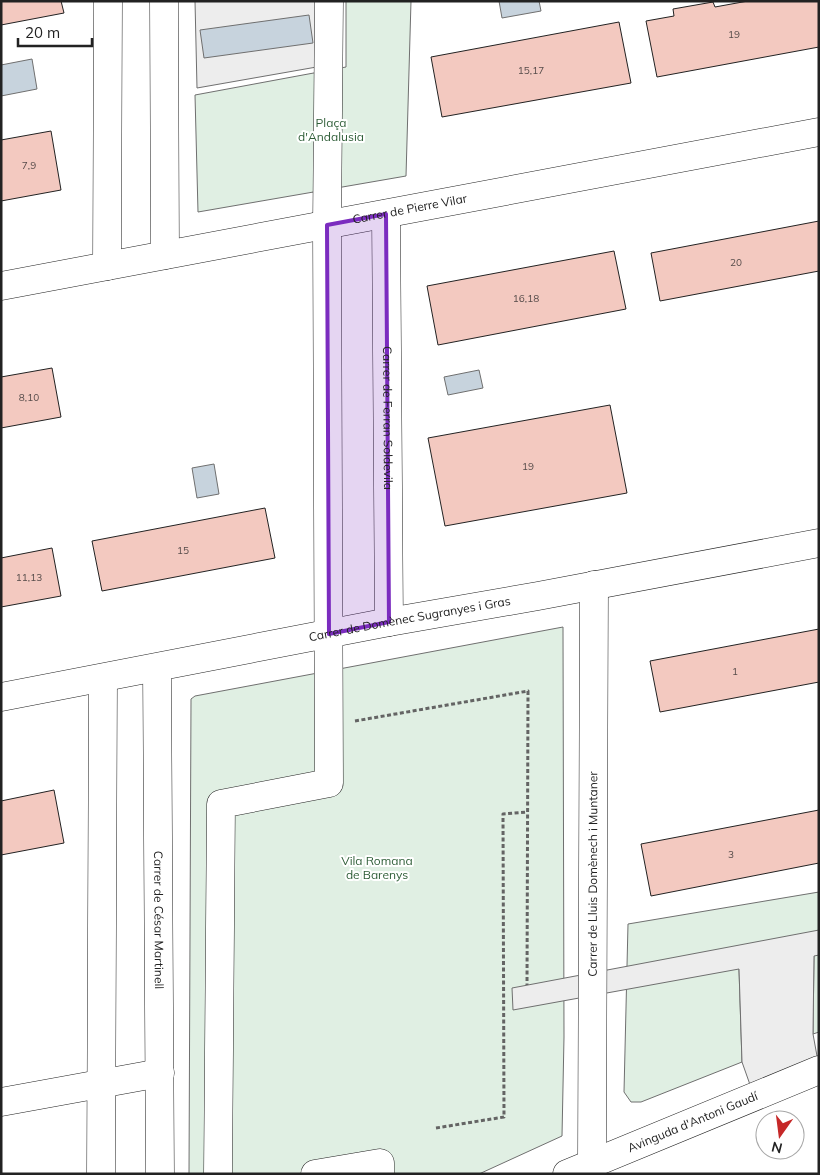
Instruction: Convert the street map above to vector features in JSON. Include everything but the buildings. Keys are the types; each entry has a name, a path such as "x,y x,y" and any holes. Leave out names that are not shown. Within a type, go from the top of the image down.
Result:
{"street":[{"path":"107,266 108,1"},
{"path":"164,1 164,255"},
{"path":"218,1174 221,804 329,783 328,1"},
{"name":"Carrer de Pierre Vilar","path":"1,286 819,132"},
{"name":"Carrer de Ferran Soldevila","path":"386,214 389,622"},
{"name":"Carrer de Domènec Sugranyes i Gras","path":"1,697 389,622 819,543"},
{"name":"Carrer de Lluis Domènech i Muntaner","path":"592,1163 594,585"},
{"name":"Carrer de César Martinell","path":"157,668 160,1174"},
{"path":"101,1174 103,678"},
{"name":"Avinguda d'Antoni Gaudí","path":"567,1174 819,1070"},
{"path":"1,1102 160,1073"},
{"path":"316,1174 380,1163 380,1174"}],"path":[{"path":"328,725 528,691 527,985"},
{"path":"436,1128 504,1117 503,814 527,812"}],"highlighted area":[{"path":"386,214 387,272 389,622 329,634 327,225"}],"green space":[{"name":"Plaça d'Andalusia","path":"346,1 411,1 406,176 198,212 195,95 346,67"},
{"name":"Vila Romana de Barenys","path":"563,627 564,1037 562,1136 479,1174 189,1174 191,699 195,696"},
{"path":"819,892 819,1032 813,1034 814,956 739,969 742,1062 641,1102 631,1102 624,1092 628,924"}],"shaded area":[{"path":"195,1 329,1 328,65 197,88"},
{"path":"499,1 539,1 541,11 502,18"},
{"path":"309,15 313,43 204,58 200,30"},
{"path":"32,59 37,89 1,96 1,65"},
{"path":"479,370 483,388 448,395 444,377"},
{"path":"214,464 219,494 197,498 192,468"},
{"path":"819,930 819,955 814,956 813,1034 819,1067 754,1096 742,1062 739,969 513,1010 512,988"}]}
